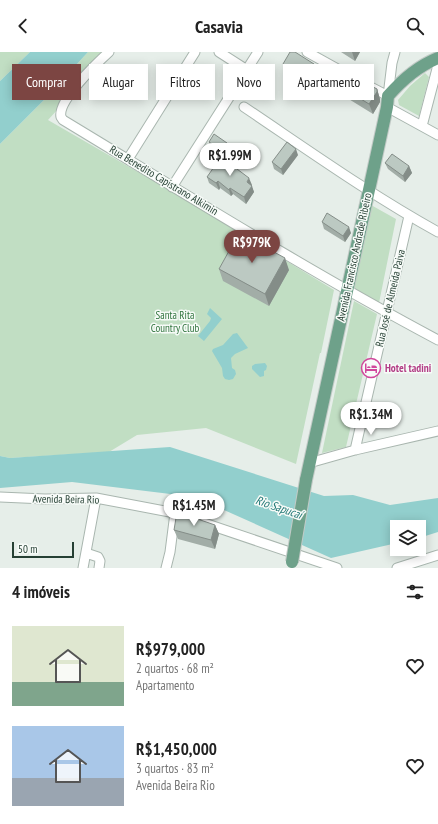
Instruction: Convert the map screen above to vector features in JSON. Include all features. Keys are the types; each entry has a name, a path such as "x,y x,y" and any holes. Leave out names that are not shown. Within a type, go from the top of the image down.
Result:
{"main road":[{"path":"387,101 412,73 426,62 438,58"},
{"name":"Avenida Francisco Andrade Ribeiro","path":"291,565 309,463 387,101"}],"street":[{"name":"Rua Benedito Capistrano Alkimin","path":"109,52 90,70 69,95 60,113 64,120 172,187 347,290 438,340"},
{"path":"128,159 195,52"},
{"path":"219,52 237,64"},
{"path":"250,64 258,52"},
{"path":"307,52 387,101 422,126 438,135"},
{"path":"387,101 395,52"},
{"path":"422,126 438,65"},
{"path":"172,187 227,100"},
{"path":"244,107 368,191 438,232"},
{"name":"Rua José de Almeida Paiva","path":"355,450 409,216"},
{"path":"309,463 355,450 438,431"},
{"name":"Avenida Beira Rio","path":"0,497 45,499 96,498 175,513 337,568"},
{"path":"83,568 96,498"},
{"path":"166,568 170,552 175,513"},
{"path":"86,553 98,557 100,561 99,568"},
{"path":"397,568 438,555"}],"green space":[{"path":"0,52 30,52 18,64 12,64 12,69 0,81"},
{"name":"Santa Rita Country Club","path":"88,52 110,52 99,64 89,64 89,75 81,84 81,64 77,64"},
{"path":"425,73 429,77 419,116 399,105 398,100 410,86"},
{"name":"Santa Rita Country Club","path":"44,100 66,100 48,120 176,194 334,290 296,464 206,428 137,435 109,452 10,458 0,456 0,144"},
{"path":"371,205 396,219 379,303 353,288"},
{"path":"354,301 377,314 346,447 322,453"}],"water":[{"path":"30,52 88,52 77,64 18,64"},
{"path":"12,69 12,100 44,100 0,144 0,81"},
{"path":"210,308 222,319 204,341 198,336 210,321 211,318 207,314"},
{"path":"237,333 248,348 235,354 231,358 232,368 235,370 236,374 233,379 229,380 225,379 223,376 222,368 212,351 213,349 223,345 233,334"},
{"path":"265,363 267,366 266,370 264,371 264,376 260,377 252,369 252,366 255,364"},
{"name":"Rio Sapucaí","path":"170,447 324,496 353,495 390,505 438,498 438,532 426,536 426,520 390,520 390,545 331,558 195,497 72,482 0,488 0,456 10,458"}],"building":[{"path":"290,52 295,52 314,64 283,64"},
{"path":"374,87 377,89 374,96"},
{"path":"363,100 372,100 369,104"},
{"path":"214,134 227,143 222,151 209,142"},
{"path":"287,142 296,149 281,169 272,162"},
{"path":"392,154 409,166 403,176 385,163"},
{"path":"221,157 249,178 247,182 252,186 244,197 230,188 229,190 218,181 216,183 207,177"},
{"path":"327,213 349,227 343,236 322,222"},
{"path":"239,233 285,258 265,294 219,269"},
{"path":"177,512 215,525 211,540 174,530"}],"place":[{"name":"Hotel tadini","path":"371,368"}]}
